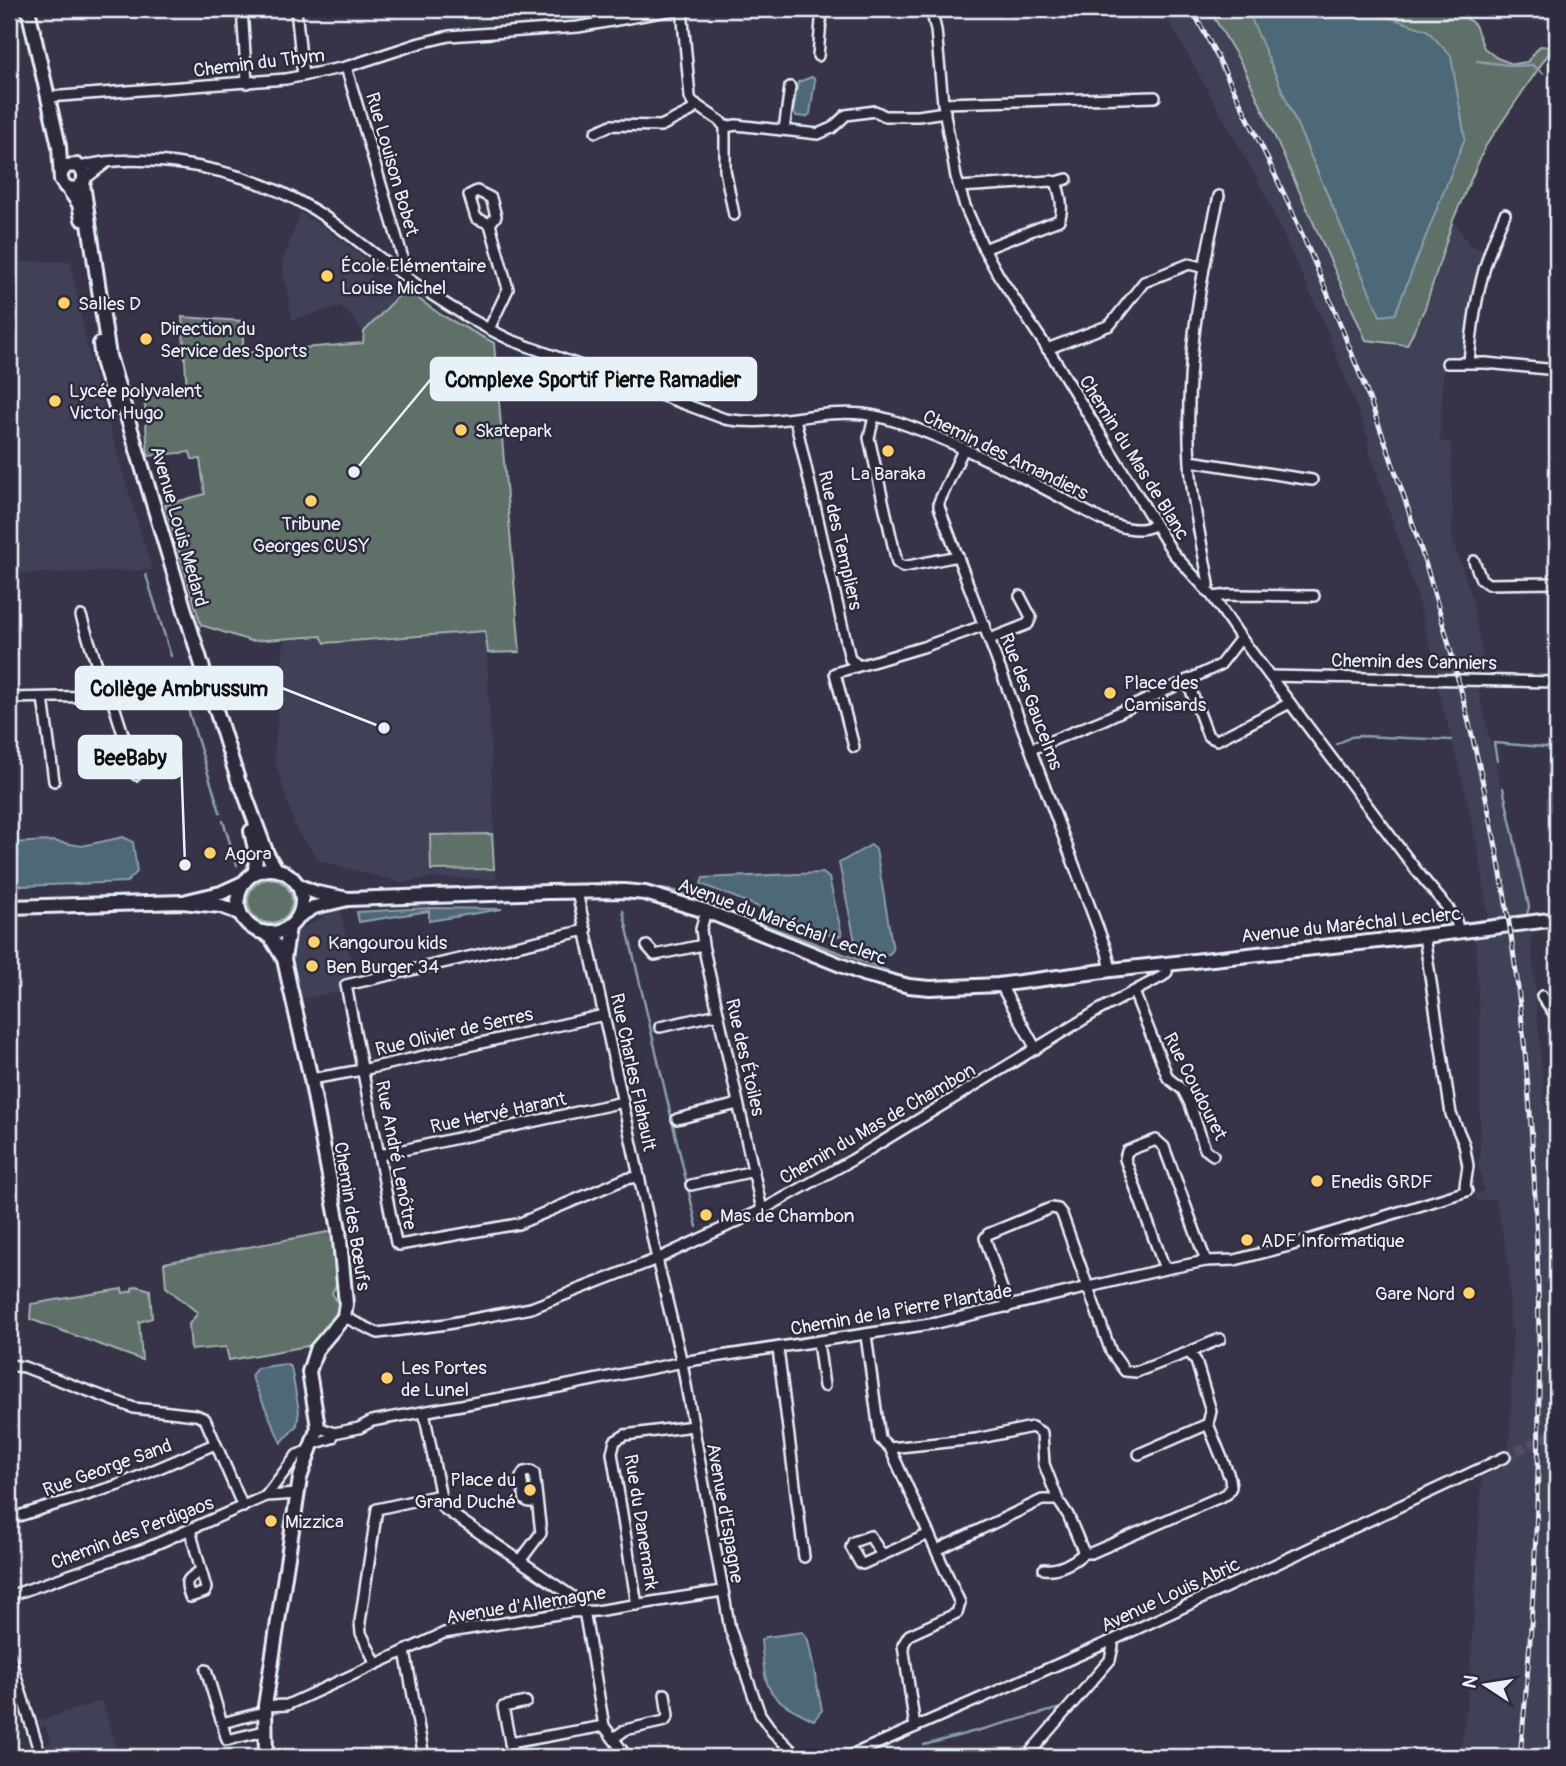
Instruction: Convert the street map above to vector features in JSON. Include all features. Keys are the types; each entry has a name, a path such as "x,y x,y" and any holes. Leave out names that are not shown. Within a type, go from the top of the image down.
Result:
{"street":[{"name":"Avenue Louis Medard","path":"28,9 59,146 62,183 79,204 102,361 231,782 254,841 255,872"},
{"path":"242,9 247,83"},
{"path":"296,9 303,76"},
{"name":"Chemin du Thym","path":"48,97 247,83 303,76 346,67 449,36 578,27 680,9"},
{"path":"680,9 690,97 725,127 725,170 734,215"},
{"path":"818,56 822,9"},
{"name":"Chemin du Mas de Blanc","path":"930,9 936,30 950,151 959,187 984,249 999,276 1173,553 1213,597 1416,870 1455,917 1459,932"},
{"name":"Rue Louison Bobet","path":"346,67 401,255 401,265 397,270"},
{"path":"785,130 790,88"},
{"path":"725,127 736,125 818,134 832,128 846,115 875,111 884,116 918,116 944,107 1155,97"},
{"path":"596,132 611,125 661,126 691,111 695,104"},
{"name":"Avenue Louis Medard","path":"59,146 80,173 109,356 188,624 239,783 267,854 276,869"},
{"name":"Chemin des Amandiers","path":"80,173 97,161 106,163 146,160 187,164 251,180 312,208 397,270 489,329 715,415 745,423 841,413 902,424 964,448 1102,520 1123,528 1149,528 1154,525"},
{"path":"62,172 66,166 80,173 78,188 68,188"},
{"path":"959,187 1056,182 1066,179"},
{"path":"984,249 1059,220 1062,213 1056,182"},
{"path":"1205,588 1209,584 1189,461 1191,357 1202,267 1219,196"},
{"path":"1469,362 1472,322 1484,266 1505,214"},
{"path":"489,329 508,289 490,224"},
{"path":"1047,349 1110,325 1144,282 1189,264 1202,267"},
{"path":"1447,363 1469,362 1557,370"},
{"path":"874,417 869,438 897,563 903,567 958,556"},
{"name":"Rue des Templiers","path":"795,419 850,659 858,665"},
{"name":"Rue des Gaucelms","path":"964,448 939,502 1107,952 1111,970"},
{"path":"1189,461 1312,480"},
{"path":"1474,561 1481,579 1489,584 1557,583"},
{"path":"990,639 1028,624 1031,617 1020,596"},
{"path":"1213,597 1314,596"},
{"path":"81,616 113,695 136,775"},
{"path":"854,747 835,673 985,625"},
{"path":"1031,749 1105,719 1220,665 1241,638"},
{"path":"9,698 113,695 125,689 173,678 179,680 198,676"},
{"name":"Chemin des Canniers","path":"1270,676 1557,682"},
{"path":"1187,680 1208,736 1217,740 1290,703"},
{"path":"43,698 54,781"},
{"path":"9,907 183,902 221,906 240,913 252,927 274,933 289,927 299,916 302,903 299,886 292,877 276,869 263,869 255,872 243,883 183,902"},
{"path":"240,913 239,894 243,883"},
{"name":"Avenue du Maréchal Leclerc","path":"299,886 317,893 348,899"},
{"name":"Avenue du Maréchal Leclerc","path":"299,916 314,907 348,899 624,891 645,893 706,911 863,974 909,986 958,988 1557,919"},
{"name":"Rue Charles Flahault","path":"578,892 657,1259"},
{"name":"Rue des Étoiles","path":"706,911 701,929 703,944 762,1210"},
{"name":"Chemin des Bœufs","path":"284,960 289,927"},
{"name":"Rue André Lenôtre","path":"586,930 348,984 345,988 396,1243 400,1245 518,1224 625,1179 639,1177"},
{"name":"Chemin des Bœufs","path":"263,932 271,938 284,960 311,1079 339,1230 346,1291 344,1317 316,1350 312,1359 310,1383 318,1427"},
{"name":"Chemin de la Pierre Plantade","path":"309,1448 332,1438 334,1433 359,1428 372,1421 682,1363 937,1323 1165,1269 1206,1261 1236,1260 1467,1191 1465,1186 1468,1166 1464,1144 1451,1114 1424,936"},
{"path":"647,946 655,955 703,944"},
{"name":"Chemin du Mas de Chambon","path":"344,1317 378,1333 447,1324 531,1308 657,1259 762,1210 852,1160 1099,1010 1163,976 1167,972 1167,964"},
{"path":"1003,984 1003,989 1036,1049"},
{"name":"Rue Coudouret","path":"1134,992 1168,1078 1183,1090 1205,1149 1213,1155"},
{"path":"1542,996 1557,1018"},
{"path":"660,1027 718,1014"},
{"name":"Rue Olivier de Serres","path":"311,1079 604,1015"},
{"name":"Rue Hervé Harant","path":"380,1155 623,1102"},
{"path":"677,1119 738,1104"},
{"path":"1165,1269 1125,1159 1127,1151 1156,1140 1164,1147 1206,1261"},
{"path":"691,1185 754,1171"},
{"path":"1008,1307 985,1238 988,1234 1051,1208 1058,1209 1111,1352 1125,1371 1136,1372 1220,1339"},
{"name":"Avenue d'Espagne","path":"657,1259 682,1363 730,1629 760,1714 772,1731 798,1757"},
{"path":"866,1335 880,1439 890,1448 960,1603 957,1613 909,1635 903,1645 915,1727"},
{"path":"818,1342 824,1386"},
{"path":"778,1349 804,1557"},
{"path":"1044,1569 1053,1570 1084,1553 1091,1553 1227,1494 1231,1488 1230,1478 1208,1424 1211,1411 1196,1361 1189,1352"},
{"path":"9,1365 24,1367 134,1408 197,1415 205,1419 243,1507"},
{"path":"425,1412 443,1508 573,1597 585,1616 604,1726 627,1757"},
{"path":"1139,1454 1208,1424"},
{"name":"Rue du Danemark","path":"637,1605 612,1453 615,1441 625,1435 693,1426"},
{"path":"266,1757 265,1709 300,1478 318,1427 334,1433"},
{"path":"890,1448 976,1439 1032,1427 1042,1433 1044,1464 1084,1553"},
{"name":"Rue George Sand","path":"9,1519 119,1485 215,1444"},
{"name":"Chemin des Perdigaos","path":"266,1496 297,1455 309,1448"},
{"name":"Avenue Louis Abric","path":"847,1757 1111,1641 1505,1457"},
{"path":"285,1472 300,1478"},
{"name":"Chemin des Perdigaos","path":"9,1596 94,1568 266,1496 298,1494"},
{"path":"376,1664 361,1633 360,1622 377,1509 440,1495"},
{"path":"937,1550 1042,1500 1058,1500"},
{"path":"520,1561 541,1533 536,1502"},
{"path":"190,1530 200,1571"},
{"path":"882,1555 929,1534"},
{"name":"Avenue d'Allemagne","path":"222,1723 287,1705 444,1633 722,1591"},
{"path":"1026,1757 1110,1660 1113,1646 1111,1641"},
{"path":"405,1651 424,1757"},
{"path":"9,1654 12,1677 41,1757"},
{"path":"206,1670 227,1740 264,1731"},
{"path":"614,1738 625,1730 665,1721 665,1694"},
{"path":"513,1757 503,1707 526,1702"},
{"path":"510,1743 604,1726"}],"shaded area":[{"path":"1162,9 1209,9 1244,68 1303,197 1425,308 1453,220 1469,244 1485,251 1477,269 1464,355 1444,359 1440,441 1451,443 1453,541 1471,594 1485,670 1478,687 1528,907 1551,1174 1554,1174 1557,1185 1557,1757 1460,1757 1469,1689 1482,1477 1509,1463 1513,1329 1510,1328 1509,1265 1496,1199 1477,1201 1475,1194 1484,1191 1478,1164 1480,1028 1475,939 1496,934 1494,919 1488,918 1480,859 1438,688 1438,675 1416,593 1367,443 1369,440 1324,323 1258,180"},
{"path":"1247,9 1364,9 1427,30 1451,56 1465,138 1395,314 1380,316"},
{"path":"812,77 815,80 810,114 806,117 796,116 793,112 798,82"},
{"name":"École Elémentaire Louise Michel","path":"300,213 375,266 371,272 373,287 384,293 395,289 400,294 364,332 342,306 292,320 282,263"},
{"name":"Lycée polyvalent Victor Hugo","path":"70,261 91,364 152,570 9,574 9,262"},
{"path":"486,631 496,879 431,878 402,883 320,861 296,830 274,758 284,639 322,636 325,643"},
{"path":"123,837 133,842 137,872 127,882 22,886 9,879 9,843 52,841 82,846"},
{"path":"871,845 876,849 893,950 888,955 858,946 855,941 839,863"},
{"path":"823,873 829,878 842,935 835,937 701,884 703,878"},
{"path":"340,907 354,975 343,982 339,992 288,1001 270,947"},
{"path":"429,908 502,909 429,921 429,911 359,922 357,912"},
{"path":"285,1364 291,1367 299,1411 297,1425 281,1443 251,1376 257,1368"},
{"path":"802,1632 808,1640 822,1710 814,1720 777,1698 767,1683 764,1672 761,1640"},
{"path":"102,1701 117,1749 112,1757 48,1757 44,1746 51,1743 46,1726 40,1727 38,1721"}],"green space":[{"path":"1209,9 1456,9 1475,25 1484,48 1497,58 1513,64 1527,62 1540,46 1553,47 1485,147 1453,220 1425,308 1407,345 1366,340 1244,68"},
{"path":"405,289 441,315 494,343 520,652 488,653 485,631 325,643 321,636 251,641 201,625 165,505 205,494 200,459 192,459 190,452 148,456 144,393 187,390 182,317 243,321 243,353 363,343 364,332"},
{"path":"492,834 494,869 431,870 430,835"},
{"path":"270,879 285,886 292,901 285,916 270,923 255,916 248,901 255,886"},
{"path":"333,1231 340,1278 332,1293 339,1305 331,1325 313,1345 229,1360 226,1347 191,1350 189,1324 198,1313 166,1287 164,1263"},
{"path":"137,1286 150,1290 152,1318 139,1322 142,1360 30,1319 31,1304 122,1289 123,1293 132,1291 132,1288"}],"waterway":[{"path":"1477,61 1516,66 1532,65 1543,73"},
{"path":"146,575 171,656"},
{"path":"186,703 220,812"},
{"path":"1337,744 1360,736 1451,740"},
{"path":"1497,761 1494,743 1557,748"},
{"path":"1503,788 1529,907 1527,914"},
{"path":"223,821 237,865"},
{"path":"434,888 616,883 675,891 888,971"},
{"path":"623,911 697,1227"},
{"path":"924,1745 1061,1708"}],"tunnel":[{"path":"1505,1457 1557,1431"}],"railway":[{"path":"1192,9 1244,109 1292,211 1377,419 1446,633 1474,742 1497,852 1521,1013 1534,1176 1538,1285 1536,1521 1520,1757"}],"place":[{"name":"École Elémentaire Louise Michel","path":"327,276"},
{"name":"Salles D","path":"64,303"},
{"name":"Direction du Service des Sports","path":"146,339"},
{"name":"Lycée polyvalent Victor Hugo","path":"55,401"},
{"name":"Skatepark","path":"461,430"},
{"name":"La Baraka","path":"888,451"},
{"name":"Complexe Sportif Pierre Ramadier","path":"354,472"},
{"name":"Tribune Georges CUSY","path":"311,501"},
{"name":"Place des Camisards","path":"1110,693"},
{"name":"Collège Ambrussum","path":"384,728"},
{"name":"Agora","path":"210,853"},
{"name":"BeeBaby","path":"185,865"},
{"name":"Kangourou kids","path":"314,942"},
{"name":"Ben Burger 34","path":"312,966"},
{"name":"Enedis GRDF","path":"1317,1181"},
{"name":"Mas de Chambon","path":"706,1215"},
{"name":"ADF Informatique","path":"1247,1240"},
{"name":"Gare Nord","path":"1469,1293"},
{"name":"Les Portes de Lunel","path":"387,1378"},
{"name":"Place du Grand Duché","path":"530,1490"},
{"name":"Mizzica","path":"271,1521"}]}
